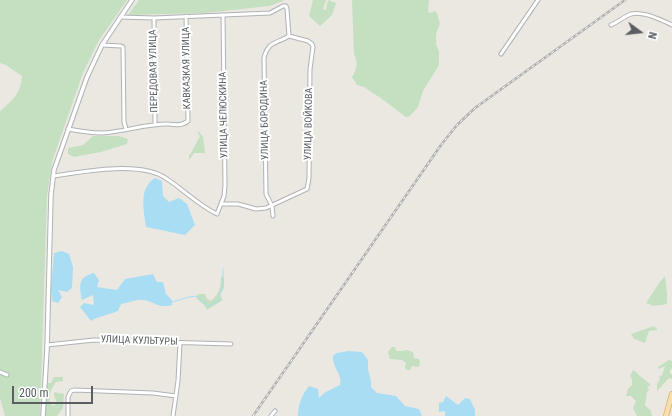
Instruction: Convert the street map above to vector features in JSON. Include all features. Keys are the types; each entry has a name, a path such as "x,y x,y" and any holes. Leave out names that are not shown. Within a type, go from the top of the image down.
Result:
{"main road":[{"path":"666,416 672,394"}],"street":[{"path":"43,416 53,176 68,128 87,77 102,45 132,0"},
{"path":"501,54 538,0"},
{"path":"120,17 154,18 270,12 286,6 289,36"},
{"path":"611,25 630,14 638,13 659,19 672,25"},
{"name":"УЛИЦА ЧЕЛЮСКИНА","path":"53,176 116,169 151,171 167,178 206,209 217,214 222,204 225,185 223,15"},
{"name":"КАВКАЗКАЯ УЛИЦА","path":"155,124 179,125 188,120 186,16"},
{"name":"ПЕРЕДОВАЯ УЛИЦА","path":"154,18 155,124"},
{"name":"УЛИЦА ВОЙКОВА","path":"272,206 307,189 309,178 309,117 313,48 312,44 308,41 289,36"},
{"name":"УЛИЦА БОРОДИНА","path":"273,216 272,206 266,194 264,58 265,51 269,46 276,41 289,36"},
{"path":"102,45 123,47 124,122 126,129"},
{"path":"68,128 100,133 119,132 126,129 155,124"},
{"path":"222,204 238,204 256,210 272,206"},
{"name":"УЛИЦА КУЛЬТУРЫ","path":"47,345 94,340 231,344"},
{"path":"173,416 178,381 180,343"},
{"path":"0,372 7,375"},
{"path":"68,416 68,397 71,391 153,393 176,396"},
{"path":"271,416 275,411"}],"green space":[{"path":"0,0 127,0 98,42 83,73 52,162 47,196 40,416 5,416 0,398 0,111 16,96 20,87 22,76 6,65 0,63"},
{"path":"139,0 284,0 269,6 206,13 128,15"},
{"path":"313,0 326,0 323,9 326,10 328,0 336,3 332,15 320,26 309,16"},
{"path":"352,0 429,0 428,12 430,13 435,11 437,13 440,24 436,34 436,44 439,52 439,65 423,91 418,107 410,116 406,117 364,87 357,85 352,77 355,71 356,63 354,54"},
{"path":"197,132 199,132 203,137 205,153 194,153 189,160 189,155 200,136"},
{"path":"93,136 119,136 128,139 127,144 101,152 74,157 68,154 68,148 83,145"},
{"path":"223,276 224,288 220,295 223,300 207,310 196,298 198,294 205,294 207,299 211,301 218,293 221,277"},
{"path":"665,276 667,304 654,306 646,303 659,283"},
{"path":"654,326 658,330 649,331 645,343 634,339 631,334"},
{"path":"392,347 395,347 396,351 406,350 413,352 414,358 419,359 420,361 419,367 412,366 410,370 407,370 405,368 406,363 402,360 390,359 388,352"},
{"path":"669,360 672,361 670,374 672,374 672,379 669,378 657,391 657,384 660,379 659,377 662,375 665,366 659,369 658,367"},
{"path":"633,370 650,384 650,386 647,387 649,390 647,392 645,405 651,411 652,416 637,416 633,408 636,401 631,396 626,396 628,389 632,385 632,379 630,376"},
{"path":"54,377 63,377 63,381 56,382 51,390 49,402 53,406 57,403 54,392 64,394 63,408 57,416 45,416 47,383 51,383"}],"water":[{"path":"155,178 162,181 163,196 169,202 179,198 187,204 195,225 185,235 146,227 143,207 144,194 146,188"},
{"path":"62,251 69,254 73,267 72,288 67,292 58,290 62,297 58,303 52,301 51,290 54,253"},
{"path":"94,273 99,280 97,287 117,290 125,279 153,274 157,282 163,282 166,294 172,300 172,305 163,306 147,301 135,301 121,304 118,311 91,321 80,307 84,303 94,305 93,295 82,300 80,286 82,279"},
{"path":"348,351 362,352 368,360 371,387 377,393 396,396 405,406 419,409 422,416 298,416 301,400 309,386 318,389 319,398 324,393 340,385 341,381 334,364 333,356 337,353"},
{"path":"446,396 458,405 465,398 470,399 475,410 475,416 445,416 445,411 439,412 439,403 443,402"}],"waterway":[{"path":"172,302 197,296 208,306 218,301 223,285 223,269"}],"railway":[{"path":"253,416 441,145 457,125 475,108 625,0"}]}
